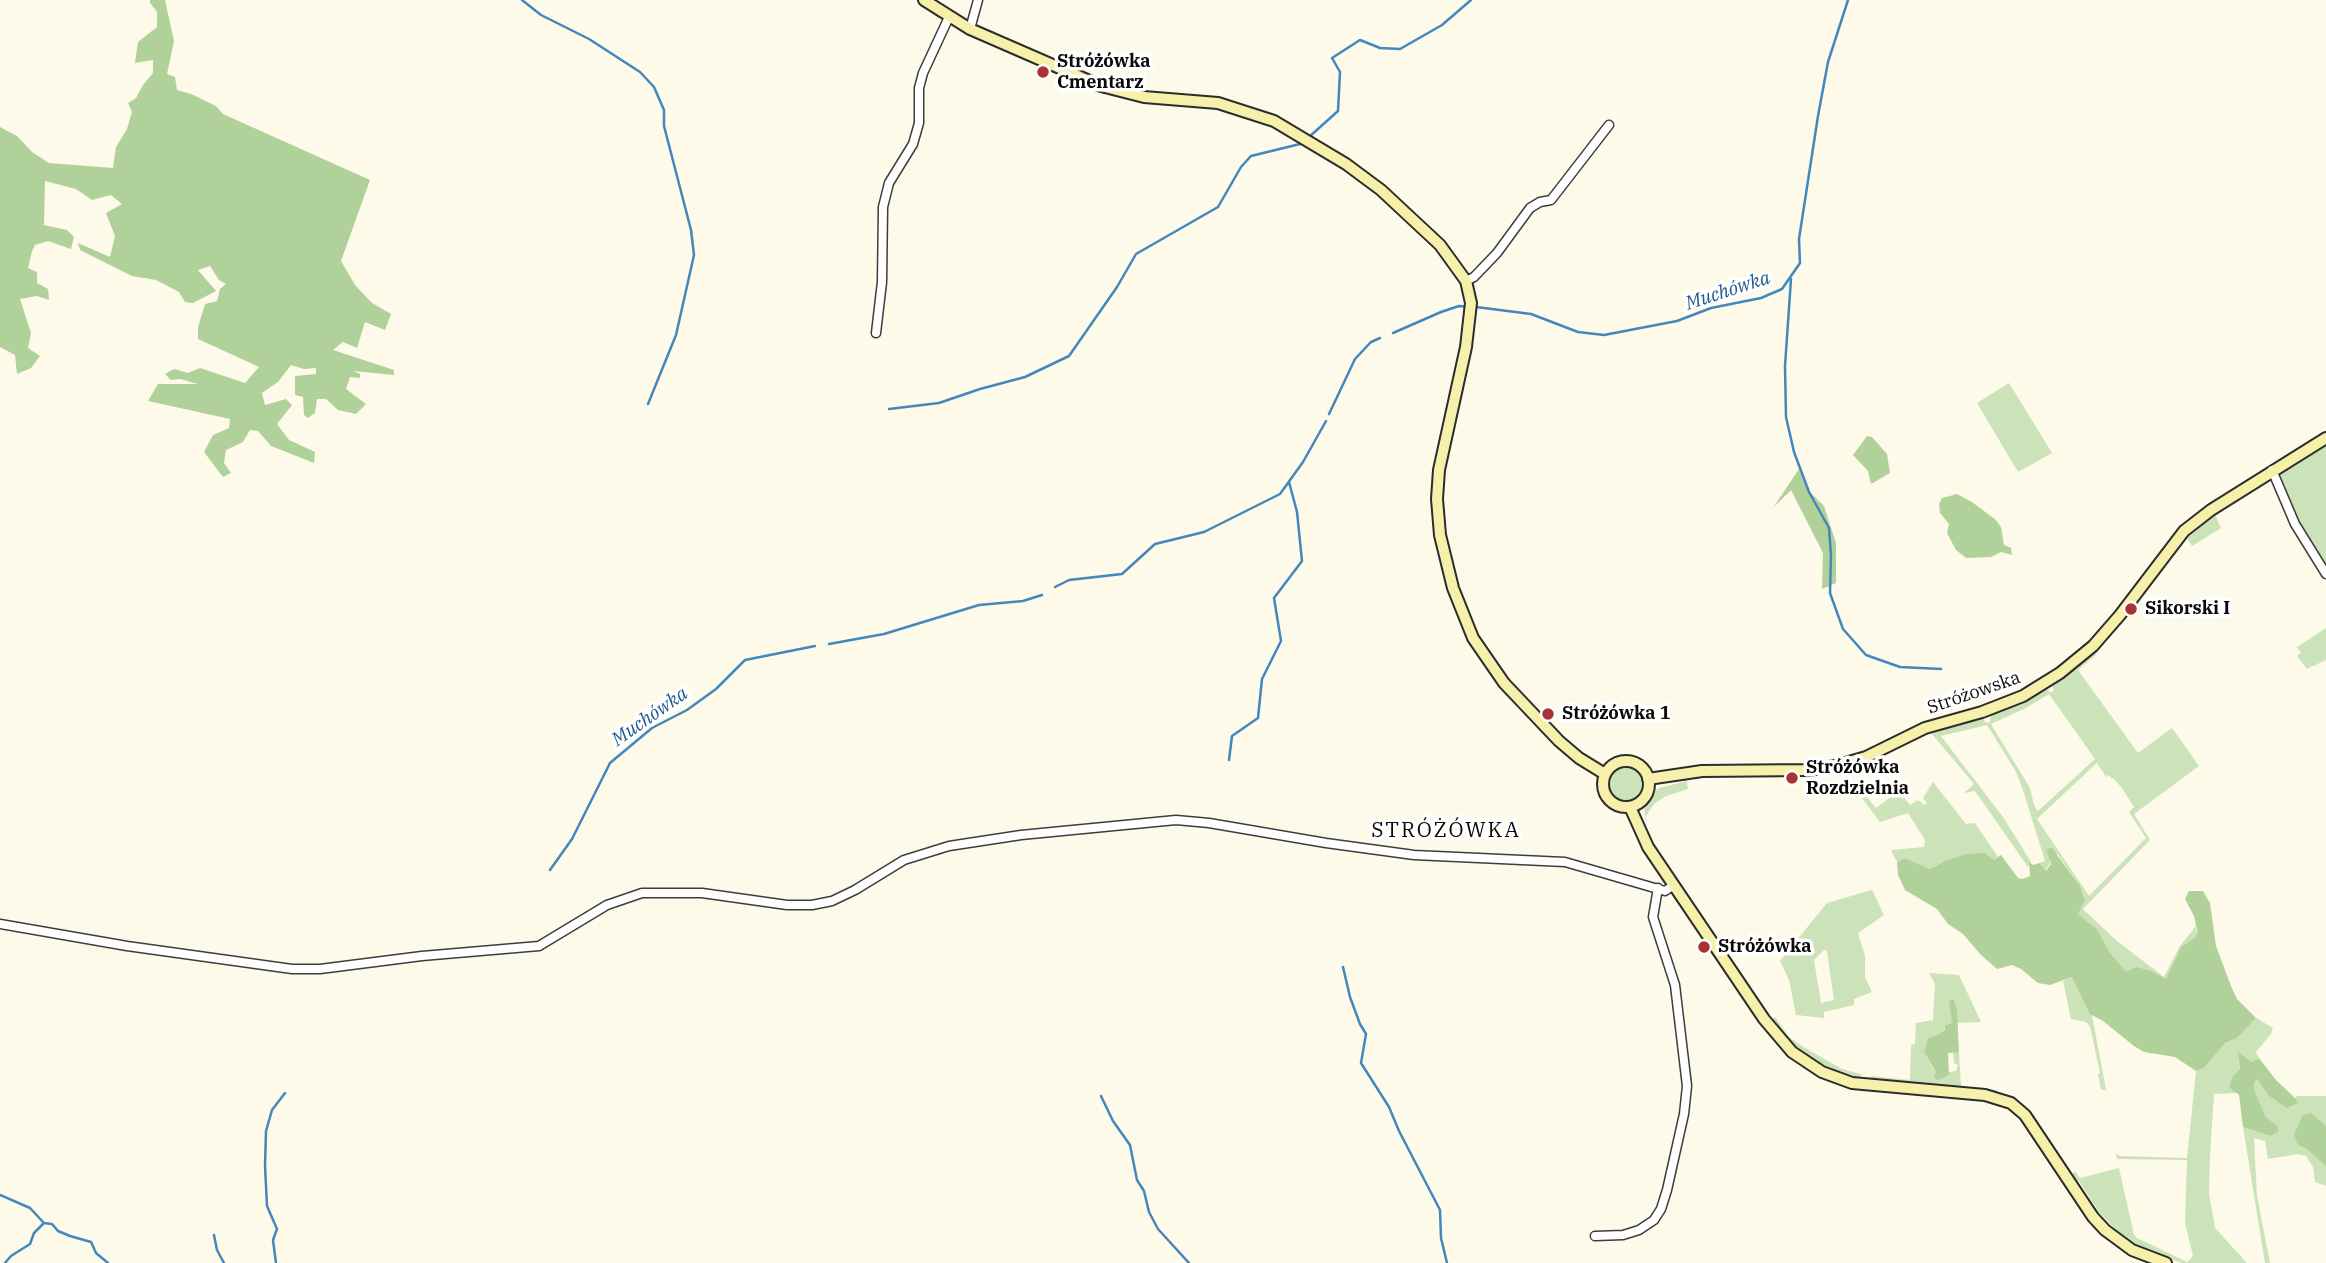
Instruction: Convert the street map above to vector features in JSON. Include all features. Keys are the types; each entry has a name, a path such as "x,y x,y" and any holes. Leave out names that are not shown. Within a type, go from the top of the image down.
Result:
{"main road":[{"path":"924,0 970,29 1124,94 1218,103 1248,111 1306,139 1363,177 1418,222 1440,245 1466,281 1471,308 1466,347 1442,457 1437,499 1440,535 1453,588 1473,638 1503,683 1579,758 1605,774"},
{"name":"Stróżowska","path":"1648,779 1729,769 1808,770 1835,766 1866,757 1925,729 1994,708 2023,696 2060,673 2093,646 2184,531 2272,470 2326,438"},
{"path":"1619,762 1637,764 1648,779 1645,797 1630,807 1614,804 1603,790 1605,774 1611,766 1619,762"},
{"path":"1630,807 1648,847 1764,1019 1801,1059 1822,1072 1852,1083 1985,1095 2011,1102 2038,1132 2080,1198 2105,1230 2132,1250 2166,1263"}],"street":[{"path":"970,29 978,0"},
{"path":"876,333 882,282 883,207 888,183 913,144 919,123 919,88 923,73 949,17"},
{"path":"1466,281 1474,278 1497,253 1530,208 1551,200 1609,125"},
{"path":"2272,470 2295,524 2326,574"},
{"path":"0,925 292,969 320,969 422,956 539,946 607,905 642,892 702,893 787,905 812,905 832,901 855,890 904,860 949,846 1021,835 1176,820 1414,855 1565,862 1665,891 1674,885"},
{"path":"1595,1236 1623,1235 1639,1230 1654,1220 1667,1190 1684,1114 1686,1086 1675,985 1653,918 1658,888"}],"green space":[{"path":"150,0 165,0 174,41 167,74 175,77 177,90 216,106 223,114 370,180 341,261 355,285 372,303 391,314 385,330 365,322 357,348 343,342 333,350 394,370 394,375 353,371 360,374 360,378 350,377 346,389 366,404 356,414 338,410 326,399 317,399 315,413 308,418 304,415 303,397 295,395 295,376 316,374 316,368 304,369 291,365 278,382 262,393 265,405 286,399 292,405 277,424 289,440 315,452 314,463 271,446 258,431 250,430 243,442 226,450 224,463 231,473 223,477 204,452 213,435 229,428 230,419 148,401 158,384 198,384 180,379 171,380 165,374 174,369 188,373 200,368 245,383 259,367 198,339 198,327 205,304 217,301 220,289 226,284 219,280 210,266 198,270 216,291 193,303 185,302 179,292 156,280 132,276 80,250 78,243 110,257 115,236 106,213 122,204 111,195 92,200 76,189 45,181 44,225 67,230 74,237 71,249 48,241 35,245 32,251 28,268 37,272 37,283 48,289 49,300 37,296 20,299 31,333 28,348 40,356 31,368 17,374 15,355 0,347 0,127 17,136 32,152 49,163 113,168 116,147 127,129 132,112 128,103 136,98 153,73 153,60 135,63 138,42 157,27 157,12"},
{"path":"2009,383 2052,453 2018,472 1977,403"},
{"path":"1867,436 1872,437 1887,454 1890,473 1871,484 1868,471 1853,455"},
{"path":"2326,445 2326,571 2295,520 2276,476"},
{"path":"1799,469 1807,489 1824,506 1836,543 1836,583 1822,589 1823,553 1791,490 1773,508"},
{"path":"1957,494 1996,520 2001,527 2004,545 2011,548 2012,555 2001,552 1991,557 1966,558 1956,550 1947,533 1949,524 1940,513 1939,504 1942,498"},
{"path":"2215,515 2221,528 2192,546 2187,538"},
{"path":"2326,628 2326,660 2307,669 2297,656 2301,653 2297,647"},
{"path":"2094,652 2096,655 2078,670 2138,753 2172,728 2199,766 2134,814 2150,840 2083,909 2118,942 2164,977 2180,946 2196,926 2196,937 2181,947 2166,980 2151,971 2126,973 2109,953 2097,929 2078,914 2085,899 2080,886 2057,853 2045,871 2039,863 2045,861 2022,787 2015,770 1987,725 1941,736 2003,817 2031,862 2028,867 1975,791 1964,793 1974,784 1932,734 1982,717 1986,723 1990,722 1991,715 2047,689 2051,693 2054,690 2052,686","holes":["2049,694 2095,759 2038,811 2030,788 1991,724","2097,763 2107,778 2107,775 2114,779 2122,788 2134,807 2129,812 2146,838 2089,896 2037,819"]},
{"path":"1626,768 1637,773 1642,784 1637,795 1626,800 1615,795 1610,784 1615,773"},
{"path":"1687,781 1688,789 1666,796 1654,804 1646,816 1647,826 1644,808 1654,792 1659,788"},
{"path":"1933,782 1966,824 1975,823 1998,857 1994,860 1943,862 1930,869 1905,858 1897,862 1891,850 1924,847 1925,840 1908,813 1880,822 1862,798 1866,796 1876,808 1899,791 1910,805 1918,800 1924,805 1927,803 1923,798"},
{"path":"2052,848 2080,886 2085,900 2078,914 2097,929 2110,953 2126,972 2136,967 2166,979 2181,947 2196,937 2194,916 2185,899 2189,891 2203,891 2210,903 2216,946 2231,986 2237,999 2256,1018 2237,1038 2225,1043 2204,1068 2196,1071 2175,1057 2144,1052 2134,1046 2090,1014 2072,977 2050,985 2038,983 2012,965 1997,969 1963,934 1948,924 1937,909 1905,890 1898,875 1897,862 1905,858 1930,869 1966,854 1984,853 1994,860 2001,855 2018,878 2023,879 2030,876 2029,862 2033,865 2039,863 2046,871 2051,864 2046,849"},
{"path":"1872,890 1884,915 1858,933 1865,956 1865,977 1872,992 1854,999 1854,1005 1824,1012 1824,1018 1796,1015 1789,980 1780,961 1827,903","holes":["1824,950 1827,951 1834,1000 1821,1003 1814,960"]},
{"path":"1929,973 1959,975 1981,1022 1957,1023 1956,1006 1954,1002 1950,1004 1952,1023 1947,1024 1941,1034 1928,1038 1924,1052 1933,1068 1942,1076 1948,1076 1949,1072 1956,1071 1958,1065 1954,1063 1953,1052 1959,1052 1961,1086 1997,1090 1997,1093 1872,1081 1871,1076 1910,1080 1911,1045 1915,1044 1916,1023 1933,1020 1935,984"},
{"path":"2072,977 2092,1015 2106,1090 2101,1090 2090,1026 2086,1022 2071,1019 2063,981"},
{"path":"1954,1000 1957,1010 1959,1052 1948,1053 1949,1075 1938,1080 1934,1078 1936,1072 1924,1052 1928,1038 1940,1034 1945,1025 1952,1023 1949,1002"},
{"path":"1775,1017 1789,1037 1842,1069 1861,1074 1861,1077 1855,1079 1830,1070 1805,1056 1775,1026 1772,1020"},
{"path":"2256,1018 2273,1028 2271,1034 2256,1052 2259,1058 2252,1062 2239,1056 2240,1069 2233,1076 2237,1093 2214,1094 2210,1155 2209,1193 2215,1228 2247,1263 2182,1263 2146,1250 2114,1228 2099,1212 2079,1181 2075,1182 2071,1176 2075,1171 2080,1178 2119,1168 2134,1235 2187,1262 2193,1256 2185,1223 2187,1160 2117,1159 2116,1153 2120,1156 2187,1158 2196,1071 2204,1068 2225,1043 2237,1038"},
{"path":"2238,1052 2252,1062 2259,1058 2298,1103 2287,1108 2268,1095 2257,1079 2254,1083 2255,1092 2266,1117 2278,1126 2278,1132 2270,1136 2243,1127 2239,1095 2229,1087 2233,1076 2240,1069"},
{"path":"2257,1079 2268,1095 2297,1104 2297,1096 2326,1096 2326,1186 2315,1182 2313,1167 2306,1156 2298,1154 2268,1159 2265,1141 2254,1138 2257,1196 2270,1263 2265,1263 2243,1127 2270,1136 2278,1126 2266,1117 2255,1092 2254,1083"},
{"path":"2311,1113 2326,1126 2326,1166 2306,1148 2298,1145 2294,1135 2303,1115"}],"waterway":[{"path":"522,0 541,15 589,39 640,72 654,87 664,110 664,126 691,230 694,255 676,335 648,404"},
{"path":"1309,137 1338,111 1340,72 1332,58 1360,40 1380,48 1400,49 1442,25 1471,0"},
{"name":"Muchówka","path":"1476,307 1531,314 1578,332 1604,335 1677,321 1711,308 1761,298 1782,289 1800,263 1799,239 1818,116 1828,62 1848,0"},
{"path":"889,409 939,403 1025,377 1069,356 1117,287 1136,254 1218,207 1241,167 1251,156 1304,141"},
{"path":"1791,279 1785,366 1786,417 1794,452 1809,492 1829,528 1830,593 1843,629 1866,655 1900,667 1941,669"},
{"name":"Muchówka","path":"1393,333 1441,312 1459,306 1469,307"},
{"name":"Muchówka","path":"1329,414 1355,359 1371,342 1380,338"},
{"name":"Muchówka","path":"1055,587 1069,580 1122,574 1155,544 1204,532 1280,494 1303,462 1326,421"},
{"path":"1229,760 1232,736 1258,718 1262,679 1281,641 1274,598 1302,561 1297,512 1289,482"},
{"name":"Muchówka","path":"829,644 884,634 979,605 1023,601 1042,595"},
{"name":"Muchówka","path":"550,870 572,839 610,763 652,728 687,710 716,689 745,660 815,646"},
{"path":"1343,967 1350,997 1366,1034 1361,1063 1389,1107 1440,1210 1441,1238 1447,1263"},
{"path":"276,1263 273,1240 277,1229 267,1206 266,1131 272,1110 285,1093"},
{"path":"1101,1096 1113,1121 1130,1145 1137,1180 1144,1191 1149,1212 1158,1229 1189,1263"},
{"path":"0,1195 30,1208 44,1223 52,1224 58,1231 91,1242 96,1253 108,1263"},
{"path":"5,1263 30,1244 34,1233 44,1223"},
{"path":"214,1235 217,1250 224,1263"}],"place":[{"name":"Stróżówka Cmentarz","path":"1043,72"},
{"name":"Sikorski I","path":"2131,609"},
{"name":"Stróżówka 1","path":"1548,714"},
{"name":"Stróżówka Rozdzielnia","path":"1792,778"},
{"name":"Stróżówka","path":"1704,947"}],"district":[{"name":"STRÓŻÓWKA","path":"1446,831"}]}
